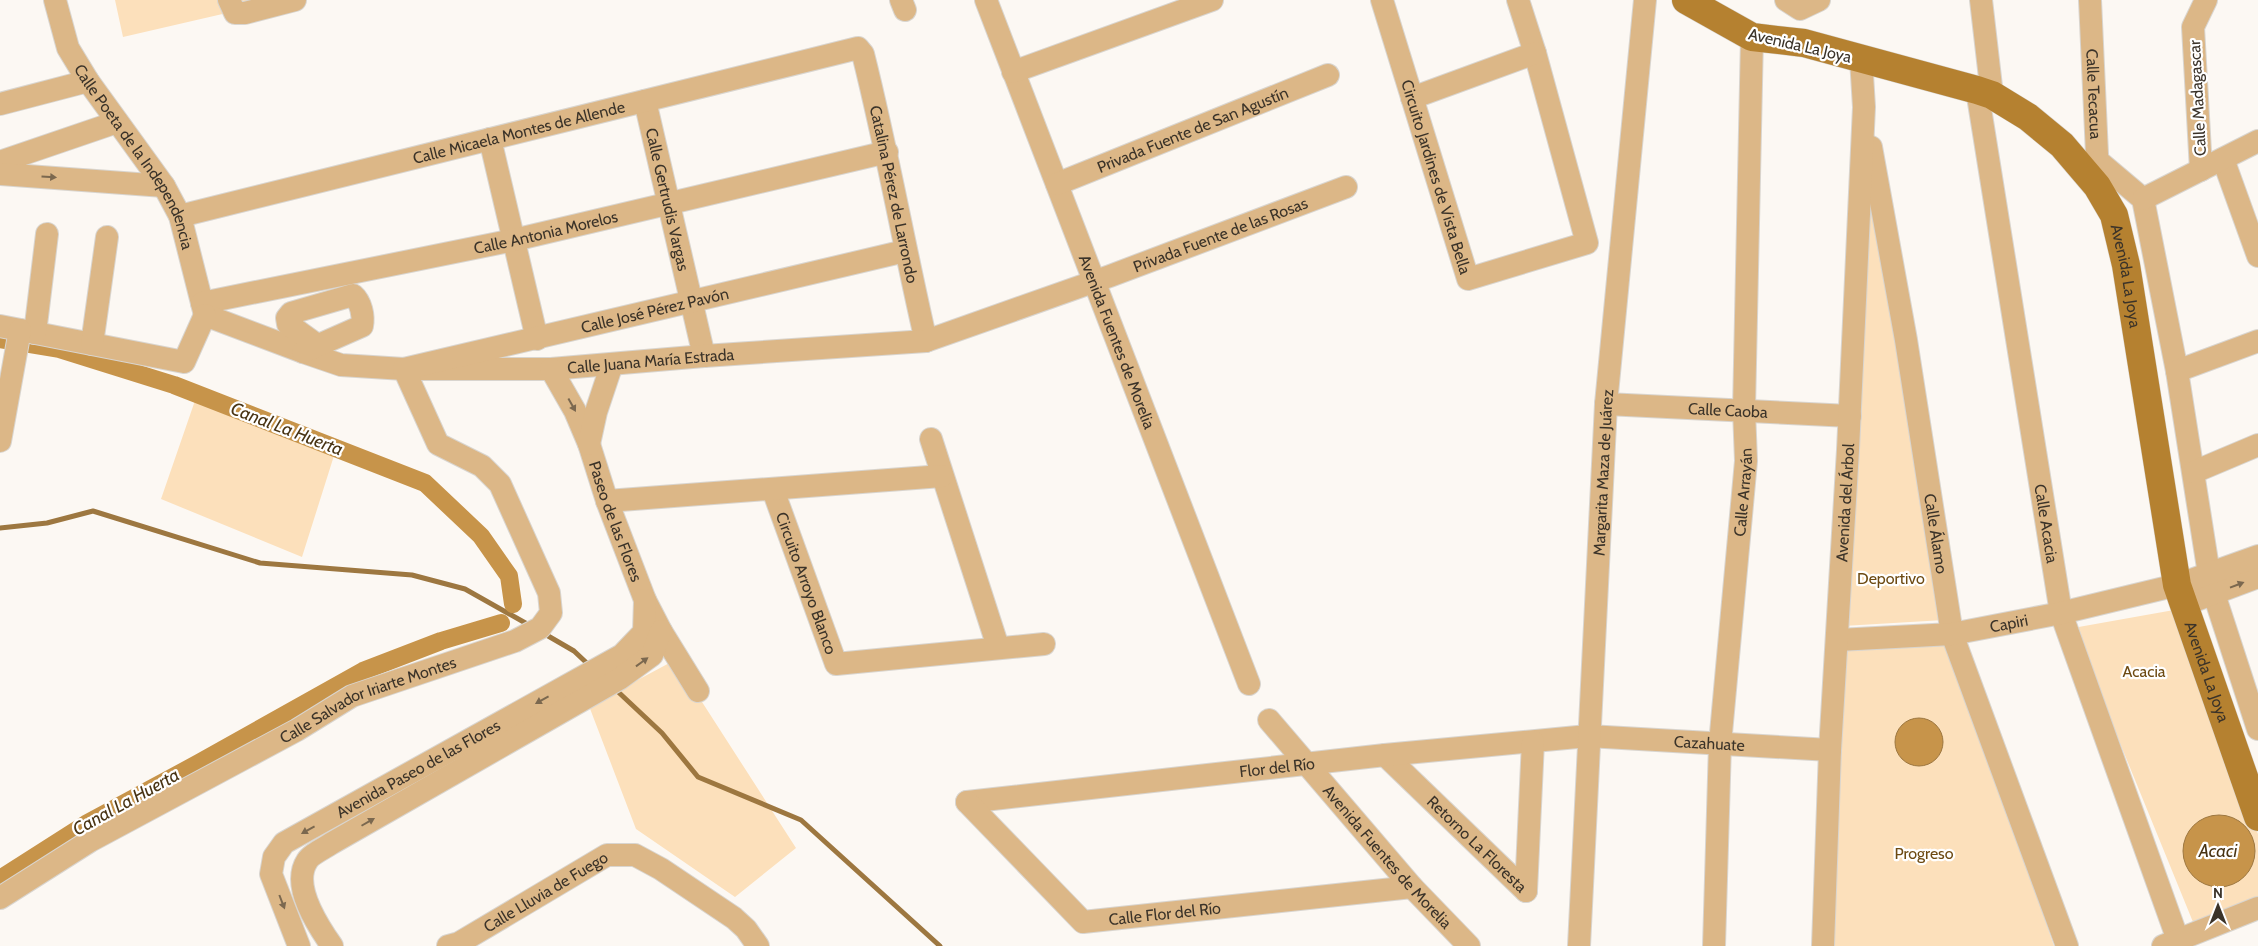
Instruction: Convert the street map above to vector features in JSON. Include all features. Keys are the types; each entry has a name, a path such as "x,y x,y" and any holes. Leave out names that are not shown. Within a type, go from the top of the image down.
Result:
{"main road":[{"name":"Avenida La Joya","path":"1686,0 1752,37 1804,43 1984,93 2028,117 2098,174 2114,215 2126,265 2180,595 2258,817"}],"street":[{"name":"Calle Poeta de la Independencia","path":"55,0 68,48 88,82 164,186 180,216 204,309"},
{"path":"228,0 235,13 245,13 295,0"},
{"name":"Avenida Fuentes de Morelia","path":"986,0 1249,684"},
{"path":"1013,72 1212,0"},
{"name":"Circuito Jardines de Vista Bella","path":"1382,0 1468,279 1588,243 1535,53 1518,0"},
{"name":"Margarita Maza de Juárez","path":"1579,946 1606,404 1645,0"},
{"path":"1786,0 1800,9 1819,0"},
{"name":"Calle Acacia","path":"1981,0 1984,93 2061,613 2171,943"},
{"name":"Calle Tecacua","path":"2090,0 2098,174"},
{"name":"Calle Madagascar","path":"2201,170 2193,27 2206,0"},
{"name":"Calle Arrayán","path":"1714,946 1720,744 1746,461 1744,410 1752,37"},
{"name":"Calle Micaela Montes de Allende","path":"180,216 858,48"},
{"name":"Catalina Pérez de Larrondo","path":"858,48 863,54 887,152 905,251 926,342"},
{"path":"1412,98 1535,53"},
{"name":"Avenida del Árbol","path":"1823,946 1830,750 1850,416 1864,107 1861,59"},
{"name":"Privada Fuente de San Agustín","path":"1058,184 1328,75"},
{"path":"0,104 88,82"},
{"name":"Calle Gertrudis Vargas","path":"645,101 704,356"},
{"name":"Calle Álamo","path":"1864,107 1906,340 1952,634 2067,946"},
{"path":"0,162 117,122"},
{"path":"490,140 538,339"},
{"path":"2144,199 2258,141"},
{"name":"Calle Antonia Morelos","path":"204,309 514,240 887,152"},
{"path":"2223,159 2258,256"},
{"path":"0,174 164,186"},
{"name":"Avenida La Joya","path":"2098,174 2144,199 2177,371 2211,584 2251,681 2258,729"},
{"name":"Privada Fuente de las Rosas","path":"1094,282 1346,187"},
{"path":"0,441 18,334 47,234"},
{"path":"92,344 107,237"},
{"name":"Calle José Pérez Pavón","path":"404,369 692,303 905,251"},
{"name":"Calle Juana María Estrada","path":"204,309 310,349 341,364 404,369 551,369 704,356 926,342 1094,282"},
{"path":"18,334 92,344 184,362 204,309"},
{"path":"2177,371 2258,341"},
{"name":"Paseo de las Flores","path":"589,444 596,412 612,364"},
{"name":"Calle Salvador Iriarte Montes","path":"0,898 90,841 297,730 352,696 515,641 532,631 551,613 549,593 500,484 482,466 438,444 404,369"},
{"name":"Paseo de las Flores","path":"551,369 575,411 589,444 607,501 645,600 652,632 698,691"},
{"name":"Calle Caoba","path":"1606,404 1850,416"},
{"path":"931,439 998,647"},
{"path":"2194,472 2258,445"},
{"name":"Circuito Arroyo Blanco","path":"607,501 942,476"},
{"name":"Circuito Arroyo Blanco","path":"773,490 836,664 1044,644"},
{"path":"2211,584 2258,556"},
{"path":"2211,584 2258,577"},
{"name":"Capiri","path":"1838,640 1952,634 2061,613 2180,595 2211,584"},
{"name":"Avenida Paseo de las Flores","path":"299,946 272,874 274,857 284,844 599,677 652,655 652,632"},
{"name":"Avenida Paseo de las Flores","path":"332,946 316,923 304,894 303,871 307,860 599,677"},
{"name":"Avenida Fuentes de Morelia","path":"1269,720 1412,887 1469,946"},
{"name":"Flor del Río","path":"967,802 1385,755 1588,736"},
{"name":"Cazahuate","path":"1588,736 1830,750"},
{"name":"Retorno La Floresta","path":"1385,755 1526,891 1533,742"},
{"name":"Calle Flor del Río","path":"967,802 1083,922 1412,887"},
{"name":"Calle Lluvia de Fuego","path":"448,946 459,943 607,855 635,855 652,864 734,918 750,940"},
{"path":"2171,943 2258,908"}],"green space":[{"path":"115,0 283,0 123,37"},
{"name":"Deportivo","path":"1866,139 1944,620 1843,626"},
{"path":"199,389 338,443 302,557 161,499"},
{"name":"Acacia","path":"2174,610 2258,834 2258,897 2193,922 2073,628"},
{"name":"Progreso","path":"1950,644 2054,946 1826,946 1844,645"},
{"path":"675,660 796,848 735,897 636,829 589,706"}],"water":[{"path":"1919,718 1928,720 1936,725 1941,733 1943,742 1941,751 1936,759 1928,764 1919,766 1910,764 1902,759 1897,751 1895,742 1897,733 1902,725 1910,720"},
{"name":"Acaci","path":"2219,815 2239,821 2249,831 2255,851 2249,871 2239,881 2219,887 2199,881 2189,871 2183,851 2189,831 2199,821"}],"waterway":[{"name":"Canal La Huerta","path":"0,339 59,349 174,385 425,483 481,536 509,576 513,604"},
{"path":"0,528 47,523 93,511 260,563 412,575 465,589 529,625"},
{"name":"Canal La Huerta","path":"0,879 86,824 363,671 441,641 501,623"},
{"path":"543,633 574,651 591,667"},
{"path":"614,688 662,733 698,777 801,820 940,946"}]}
